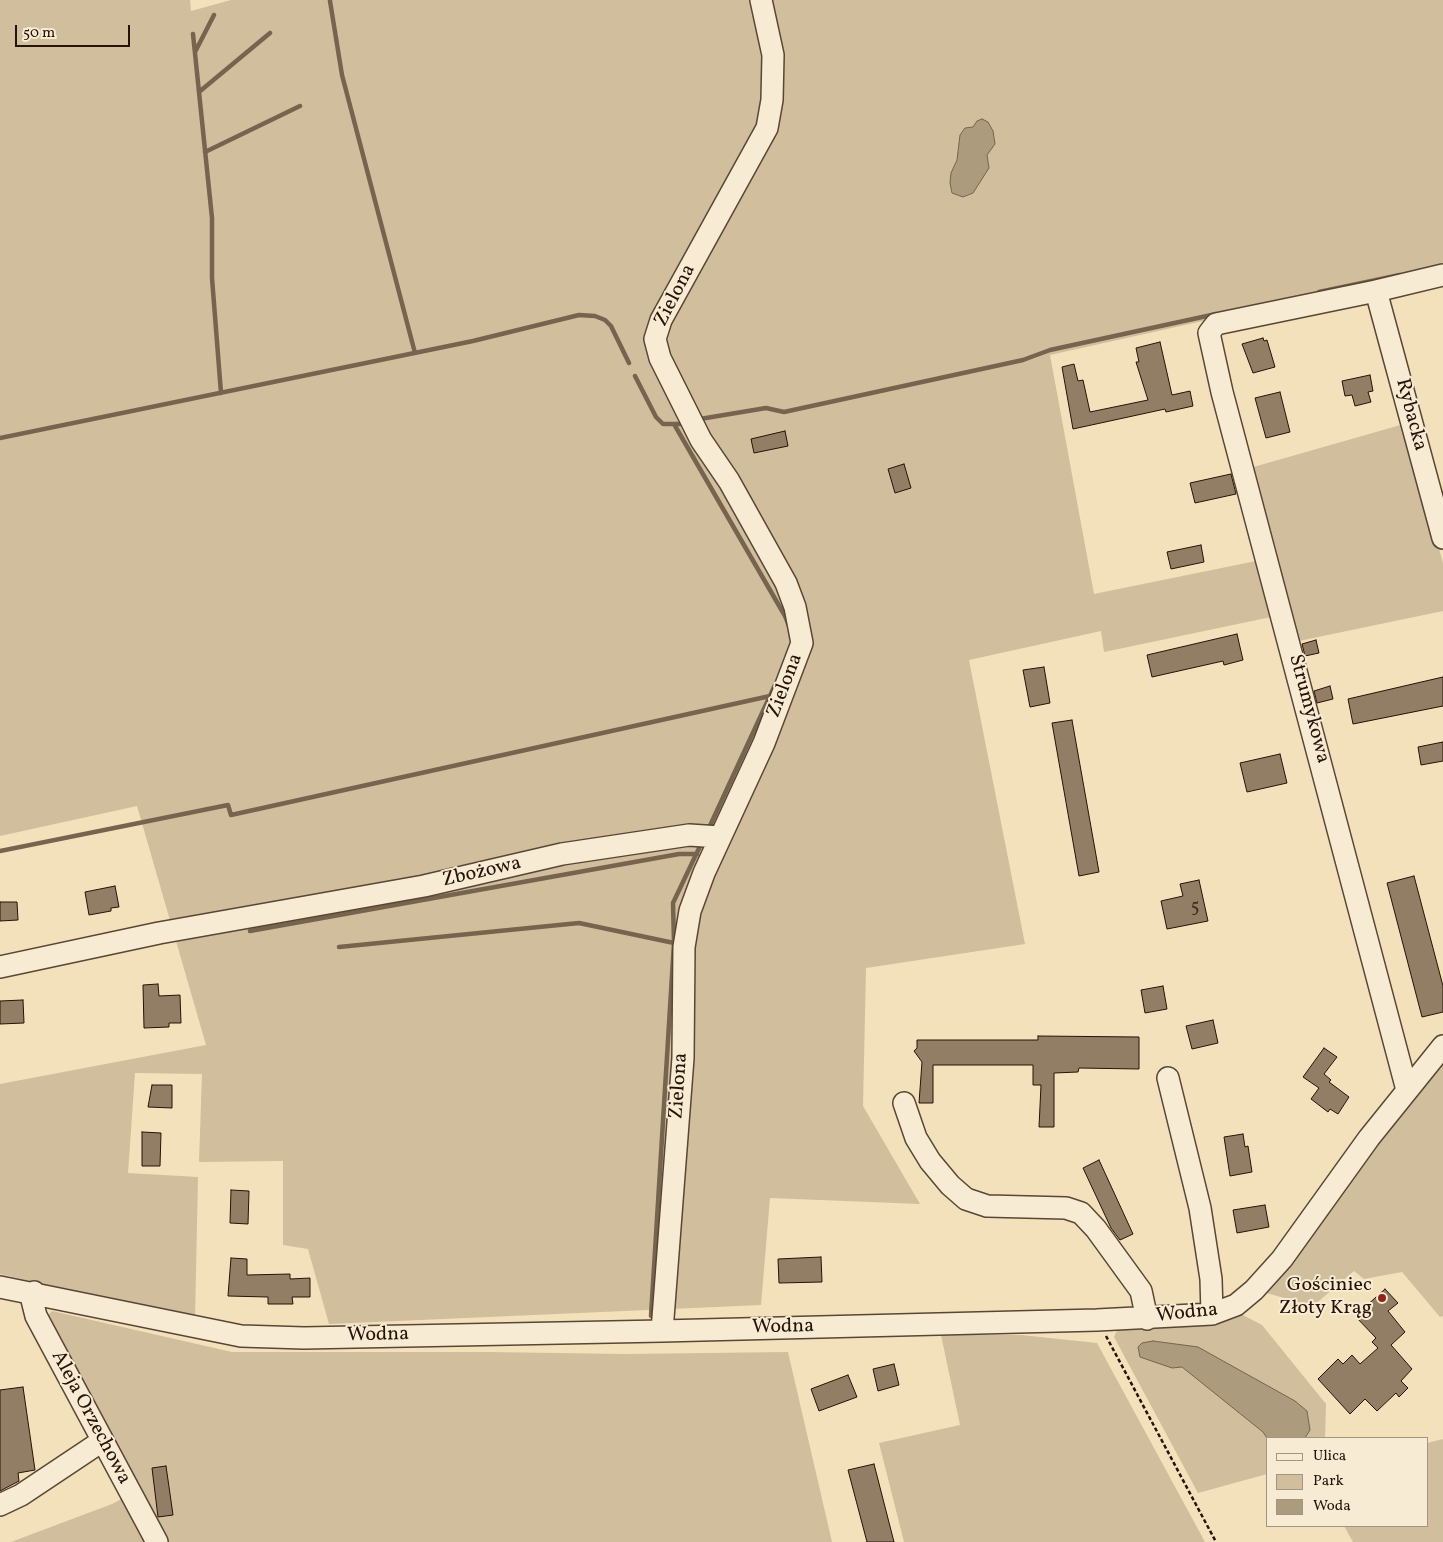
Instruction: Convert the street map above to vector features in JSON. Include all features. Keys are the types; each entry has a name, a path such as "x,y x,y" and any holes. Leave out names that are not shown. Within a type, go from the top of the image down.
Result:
{"street":[{"name":"Zielona","path":"662,1331 682,1058 684,947 690,911 720,837 764,743 802,643 795,607 786,583 729,481 701,440 660,358 655,339 660,320 767,128 772,100 773,55 761,0"},
{"path":"1376,291 1443,275"},
{"name":"Strumykowa","path":"1376,291 1216,324 1209,332 1222,392 1407,1090"},
{"name":"Rybacka","path":"1376,291 1443,538"},
{"name":"Zbożowa","path":"0,967 77,949 424,886 562,854 689,835 720,837"},
{"name":"Wodna","path":"0,1287 34,1292 241,1336 304,1338 1147,1319 1224,1312 1254,1290 1282,1259 1369,1138 1443,1046"},
{"path":"1168,1078 1200,1208 1211,1279 1212,1314"},
{"path":"904,1103 916,1138 930,1162 950,1185 966,1199 988,1206 1028,1209 1066,1208 1081,1212 1096,1229 1141,1291 1147,1319"},
{"name":"Aleja Orzechowa","path":"34,1292 32,1300 36,1316 157,1542"},
{"path":"0,1504 21,1495 102,1441"}],"path":[{"path":"1097,1320 1216,1542"}],"green space":[{"path":"0,0 190,0 191,11 231,0 1443,0 1443,274 1203,321 1050,355 1094,594 1261,560 1276,616 1104,652 1101,631 969,660 1025,944 866,968 863,1106 920,1204 770,1198 761,1305 329,1324 308,1249 283,1245 283,1161 199,1162 202,1074 135,1073 128,1173 198,1177 195,1320 0,1274 0,1084 206,1045 137,806 0,836"},
{"path":"1404,424 1443,563 1443,611 1294,642 1250,468"},
{"path":"1443,1060 1443,1316 1440,1317 1402,1272 1364,1279 1354,1271 1313,1306 1263,1292"},
{"path":"52,1311 232,1352 625,1354 788,1352 832,1542 166,1542 47,1316"},
{"path":"1239,1313 1262,1325 1326,1404 1325,1437 1266,1437 1266,1474 1198,1493 1114,1337 1119,1326"},
{"path":"941,1335 1021,1335 1097,1343 1205,1542 904,1542 879,1443 960,1425"},
{"path":"1443,1439 1443,1542 1353,1542 1345,1527 1428,1527 1428,1443"},
{"path":"125,1497 148,1542 11,1542 112,1504"}],"water":[{"path":"982,119 988,122 993,131 995,144 987,155 989,168 973,193 963,197 952,193 950,183 951,173 957,160 960,135 965,128 973,127 977,121"},
{"path":"1153,1341 1198,1347 1295,1401 1307,1411 1310,1430 1306,1437 1266,1437 1263,1432 1182,1367 1172,1368 1140,1357 1138,1347 1142,1343"}],"building":[{"path":"1263,338 1264,341 1267,340 1275,367 1253,373 1242,344"},
{"path":"1160,342 1172,395 1190,391 1193,406 1166,412 1165,409 1073,429 1062,367 1074,364 1078,381 1083,380 1090,412 1148,400 1136,362 1139,362 1136,348"},
{"path":"1370,375 1373,391 1368,392 1371,402 1355,406 1352,395 1345,396 1342,381"},
{"path":"1280,392 1290,432 1266,438 1255,398"},
{"path":"785,431 788,446 754,453 751,439"},
{"path":"904,464 911,488 895,493 888,469"},
{"path":"1231,474 1236,494 1195,503 1190,483"},
{"path":"1201,545 1204,562 1171,569 1167,552"},
{"path":"1237,634 1243,660 1224,665 1223,661 1152,677 1147,655"},
{"path":"1316,640 1319,653 1305,656 1302,644"},
{"path":"1044,667 1050,703 1030,707 1023,670"},
{"path":"1443,677 1443,706 1353,724 1348,699"},
{"path":"1330,686 1333,699 1317,703 1314,691"},
{"path":"1072,720 1099,872 1079,876 1052,723"},
{"path":"1443,742 1443,761 1421,765 1418,747"},
{"path":"1280,754 1287,783 1247,792 1240,763"},
{"path":"1414,876 1443,986 1443,1012 1422,1017 1387,883"},
{"path":"1199,880 1208,921 1167,929 1161,901 1183,896 1180,884"},
{"path":"115,886 119,907 111,908 111,911 89,915 85,892"},
{"path":"0,902 17,902 18,920 0,921"},
{"path":"158,984 159,996 180,995 181,1023 169,1023 169,1027 144,1028 143,985"},
{"path":"1163,986 1167,1009 1145,1013 1141,990"},
{"path":"23,1000 24,1023 0,1024 0,1001"},
{"path":"1213,1020 1218,1043 1192,1049 1186,1026"},
{"path":"1038,1036 1139,1037 1139,1069 1079,1068 1078,1072 1054,1073 1054,1127 1039,1127 1041,1085 1033,1085 1033,1065 933,1065 933,1103 919,1103 922,1062 914,1051 917,1048 917,1040 1038,1040"},
{"path":"1324,1048 1337,1057 1324,1074 1331,1080 1329,1082 1349,1097 1338,1114 1330,1109 1328,1112 1311,1099 1319,1088 1303,1077"},
{"path":"152,1085 172,1085 172,1108 148,1107"},
{"path":"142,1132 161,1133 160,1166 142,1166"},
{"path":"1243,1134 1245,1147 1248,1146 1252,1172 1230,1176 1224,1137"},
{"path":"1099,1160 1133,1234 1120,1240 1111,1228 1083,1168"},
{"path":"231,1190 249,1191 248,1224 230,1223"},
{"path":"1265,1205 1269,1227 1237,1233 1233,1210"},
{"path":"821,1257 822,1282 779,1283 778,1259"},
{"path":"231,1258 247,1259 247,1275 290,1274 290,1279 310,1278 310,1297 292,1297 293,1304 268,1304 268,1297 228,1296"},
{"path":"1385,1289 1398,1303 1388,1311 1405,1332 1391,1345 1412,1369 1401,1381 1408,1388 1399,1397 1396,1393 1377,1411 1365,1399 1350,1414 1318,1379 1338,1359 1343,1364 1352,1355 1360,1364 1378,1348 1372,1342 1376,1338 1355,1316"},
{"path":"894,1364 899,1385 878,1391 873,1369"},
{"path":"848,1375 857,1397 819,1411 811,1389"},
{"path":"23,1387 35,1470 18,1473 19,1481 0,1491 0,1390"},
{"path":"874,1464 894,1542 867,1542 848,1470"},
{"path":"166,1466 173,1515 158,1517 152,1468"}],"waterway":[{"path":"330,1 342,75 415,353"},
{"path":"195,52 214,15"},
{"path":"199,92 270,33"},
{"path":"193,34 212,218 212,278 221,393"},
{"path":"205,152 300,106"},
{"path":"1319,292 1400,275"},
{"path":"700,419 766,408 784,412 1023,360 1050,350 1216,314"},
{"path":"0,438 473,341 579,315 595,316 605,320 611,326 629,363"},
{"path":"635,376 656,417 663,424 680,424"},
{"path":"674,424 789,626"},
{"path":"708,830 775,685"},
{"path":"0,851 228,805 231,815 770,696"},
{"path":"651,1316 674,943 673,903 702,842"},
{"path":"250,931 679,854 697,854"},
{"path":"339,947 579,923 674,943"}],"place":[{"name":"Gościniec Złoty Krąg","path":"1382,1298"}]}
